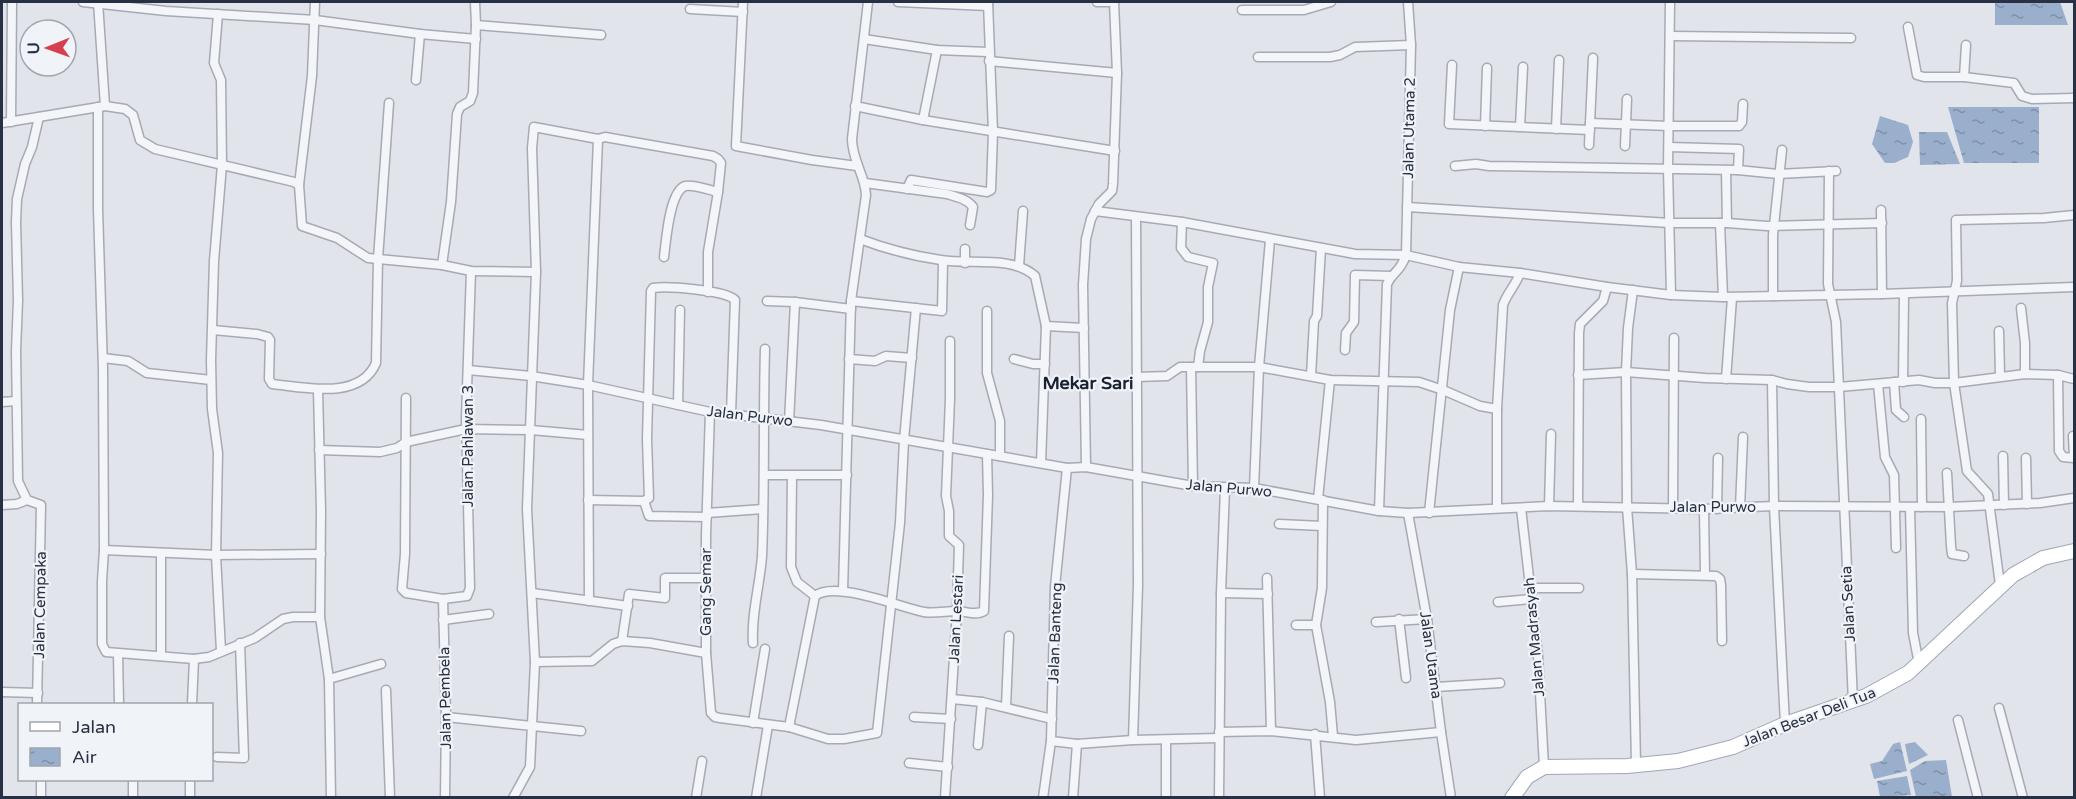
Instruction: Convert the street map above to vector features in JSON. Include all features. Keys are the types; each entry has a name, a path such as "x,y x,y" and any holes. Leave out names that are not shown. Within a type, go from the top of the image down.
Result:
{"main road":[{"name":"Jalan Besar Deli Tua","path":"1544,767 1636,765 1678,761 1732,747 1785,724 1853,701 1903,677 2013,575 2043,558 2074,551"},
{"path":"1512,798 1527,777 1544,767"}],"street":[{"path":"11,122 12,2"},
{"path":"83,2 166,11 315,20 476,39"},
{"path":"98,2 102,106 99,256 103,358 102,644 104,650 118,654 194,659 209,657 265,633 284,619 320,617"},
{"path":"315,2 312,76 299,185 302,225 309,230 337,238 363,256 442,265 471,271 536,272"},
{"path":"442,265 451,202 457,114 460,107 470,101 472,96 476,2"},
{"path":"743,2 736,146 857,166"},
{"path":"843,591 851,305 866,195 865,183 852,151 855,106 868,2"},
{"path":"898,2 988,4 993,132 990,191 910,180 908,189"},
{"path":"1086,467 1084,328 1086,239 1095,211 1112,190 1117,73 1114,2 1097,2"},
{"path":"1242,10 1304,10 1331,2"},
{"name":"Jalan Utama 2","path":"1406,255 1411,45 1408,2"},
{"path":"1670,2 1668,169 1671,295"},
{"path":"690,9 742,12"},
{"path":"218,14 214,63 221,80 222,165 214,261 212,410 218,453 216,555 221,651"},
{"path":"476,25 601,35"},
{"path":"1908,27 1917,75 1964,77 2014,83 2022,96 2032,99 2074,98"},
{"path":"416,80 420,34"},
{"path":"1671,36 1851,38"},
{"path":"864,39 1117,73"},
{"path":"1258,57 1330,57 1340,55 1355,47 1411,45"},
{"path":"1964,77 1966,45"},
{"path":"923,120 937,50"},
{"path":"1589,145 1593,58"},
{"path":"1556,129 1559,60"},
{"path":"1452,65 1449,124 1556,129 1626,124 1739,126 1742,122 1743,104"},
{"path":"1520,127 1523,67"},
{"path":"1485,126 1487,68"},
{"path":"1625,147 1627,99"},
{"path":"213,330 266,336 270,340 270,383 318,390 351,385 365,378 373,369 376,363 378,259 389,103"},
{"path":"2,123 102,106 125,109 131,112 140,140 155,149 299,185"},
{"path":"855,106 923,120 1115,151"},
{"path":"2,505 17,504 27,500 18,482 16,401 18,300 15,222 17,199 25,164 32,147 39,117"},
{"path":"513,798 530,767 533,726 535,662 527,509 536,272 532,148 534,127 598,139 605,136 716,157 721,163 709,239 708,291"},
{"path":"589,601 588,385 598,139"},
{"path":"1669,147 1739,148 1738,170"},
{"path":"1773,296 1772,242 1782,150"},
{"path":"1455,166 1476,164 1738,170 1778,174"},
{"path":"1726,170 1723,223 1728,298 1726,379"},
{"name":"Jalan Setia","path":"1778,174 1833,171 1828,284 1836,322 1853,701"},
{"path":"865,183 947,194 969,202 973,207 970,225"},
{"path":"664,257 670,218 677,193 683,187 688,186 718,192"},
{"path":"1407,207 1670,223 1775,225 1882,223"},
{"path":"1881,210 1882,294"},
{"path":"1019,266 1023,211"},
{"path":"1095,211 1182,222 1355,254 1406,255 1459,267 1520,273 1671,295 1728,298 1830,296 2074,286"},
{"path":"2000,585 1987,492 1967,471 1954,383 1952,303 1957,281 1956,220 2074,215"},
{"path":"1134,740 1138,585 1136,217"},
{"path":"1182,222 1181,248 1188,258 1213,263 1208,287 1208,322 1195,367 1193,486"},
{"path":"860,239 890,250 943,261 1004,262 1019,266 1035,276 1046,326 1041,463"},
{"path":"1254,488 1259,367 1270,240"},
{"path":"1311,376 1321,248"},
{"path":"965,249 965,263"},
{"path":"1379,511 1387,284 1391,276 1401,269 1406,255"},
{"path":"767,301 942,311 943,261"},
{"path":"1430,513 1450,310 1459,267"},
{"name":"Jalan Pahlawan 3","path":"443,599 467,596 469,593 466,429 471,271"},
{"path":"1497,508 1497,409 1503,305 1516,285 1520,273"},
{"path":"1345,350 1346,333 1354,322 1355,275 1391,276"},
{"path":"588,500 645,501 650,496 647,439 652,290 657,287 708,291 731,297 735,303 731,413"},
{"path":"1578,506 1580,324 1601,304 1606,287"},
{"path":"1633,290 1626,372 1627,507 1632,574 1636,765"},
{"path":"1904,294 1896,410 1904,417"},
{"path":"789,422 795,302"},
{"path":"893,604 916,308"},
{"path":"2021,308 2025,343 2025,374"},
{"path":"678,405 680,310"},
{"path":"987,311 987,373 1000,421 1000,456"},
{"path":"1046,326 1084,328"},
{"path":"1999,331 2001,376"},
{"path":"1673,507 1674,338"},
{"path":"948,446 950,341"},
{"path":"753,643 761,560 765,475 763,417 765,349"},
{"path":"849,359 875,361 886,356 912,358"},
{"path":"103,358 128,361 147,373 212,380"},
{"path":"1014,358 1033,364 1044,364"},
{"path":"1137,377 1167,376 1180,367 1259,367 1330,380 1419,382 1479,406 1497,409"},
{"name":"Jalan Purwo","path":"468,370 531,376 588,385 710,412 847,429 1067,468 1086,467 1193,486 1254,488 1379,511 1430,513 1549,506 1704,509 1774,506 1948,507 2027,504 2074,498"},
{"path":"1578,375 1626,372 1772,380 1809,387 1839,387 1919,380 1954,383 2025,374 2058,375 2074,379"},
{"path":"2058,375 2058,452 2063,457 2074,458 2073,436"},
{"path":"1330,380 1321,499 1322,588 1316,625 1330,702 1333,736"},
{"path":"1772,380 1774,506 1785,724"},
{"path":"1878,384 1885,457 1893,471 1896,548"},
{"path":"318,390 320,617 329,679 332,798"},
{"path":"406,398 402,589 406,593 443,599"},
{"path":"2,402 16,401"},
{"name":"Gang Semar","path":"710,412 706,653 709,707 712,716 789,727 828,739 844,739 878,733 893,604"},
{"path":"1921,419 1922,507"},
{"path":"319,450 380,452 397,448 406,442 466,429 531,430 588,435"},
{"path":"1549,506 1551,434"},
{"path":"1740,508 1743,436"},
{"name":"Jalan Lestari","path":"945,798 959,544 949,536 946,496 948,446"},
{"path":"814,596 828,590 843,591 926,612 957,611 980,614 984,611 987,454"},
{"path":"2003,456 2004,505"},
{"path":"1717,509 1718,458"},
{"path":"2026,458 2027,504"},
{"name":"Jalan Banteng","path":"1043,798 1051,741 1055,587 1067,468"},
{"path":"1947,474 1952,554 1964,556"},
{"path":"765,475 847,475"},
{"path":"792,476 791,567 797,582 814,596"},
{"path":"1219,798 1221,593 1225,488"},
{"name":"Jalan Cempaka","path":"27,500 41,506 38,703"},
{"path":"645,501 649,516 707,515 763,509"},
{"path":"1910,507 1913,633 1919,664"},
{"name":"Jalan Madrasyah","path":"1521,508 1538,656 1544,767"},
{"path":"1704,509 1705,574"},
{"name":"Jalan Utama","path":"1408,513 1427,619 1451,798"},
{"path":"1279,524 1322,526"},
{"path":"104,550 216,555 321,554"},
{"path":"161,553 161,656"},
{"path":"1632,574 1716,576 1720,579 1722,640"},
{"path":"622,641 629,594 665,597 665,578 707,578"},
{"path":"1267,578 1271,731"},
{"path":"1530,588 1579,588"},
{"path":"532,593 628,606"},
{"path":"1221,593 1268,594"},
{"path":"789,727 814,596"},
{"name":"Jalan Pembela","path":"443,599 446,717 445,798"},
{"path":"1498,602 1532,599"},
{"path":"443,620 489,614"},
{"path":"1399,619 1406,678"},
{"path":"1376,622 1427,619"},
{"path":"1296,625 1316,625"},
{"path":"1006,707 1009,636"},
{"path":"535,662 592,661 613,644 622,641 650,643 706,653"},
{"path":"217,756 244,758 240,643"},
{"path":"753,723 765,649"},
{"path":"118,654 119,703"},
{"path":"192,703 194,659"},
{"path":"329,679 381,664"},
{"path":"1436,687 1500,683"},
{"path":"386,690 390,798"},
{"path":"2,692 38,693"},
{"path":"952,699 982,702 1052,719"},
{"path":"978,745 982,702"},
{"path":"1999,708 2023,798"},
{"path":"446,717 581,731"},
{"path":"914,717 951,719"},
{"path":"1958,720 1978,798"},
{"path":"756,798 768,725"},
{"path":"1051,741 1077,744 1134,740 1166,741 1271,731 1356,740 1441,732"},
{"path":"1315,734 1320,798"},
{"path":"1166,741 1166,798"},
{"path":"1073,798 1077,744"},
{"path":"696,798 702,761"},
{"path":"909,763 948,767"},
{"path":"40,781 41,798"},
{"path":"133,781 133,798"},
{"path":"190,781 190,798"}],"water":[{"path":"1995,2 2060,2 2068,25 1995,25"},
{"path":"1948,107 2039,107 2039,163 1964,163"},
{"path":"1880,116 1908,125 1913,142 1908,157 1894,163 1885,163 1872,144"},
{"path":"1919,132 1947,132 1960,164 1920,165"},
{"path":"1900,742 1907,771 1874,779 1870,764 1882,761 1893,744"},
{"path":"1915,742 1928,755 1909,764 1905,744"},
{"path":"1946,760 1952,797 1916,797 1910,770 1925,761"},
{"path":"1907,776 1911,795 1880,797 1877,781"}],"district":[{"name":"Mekar Sari","path":"1088,383"}]}
